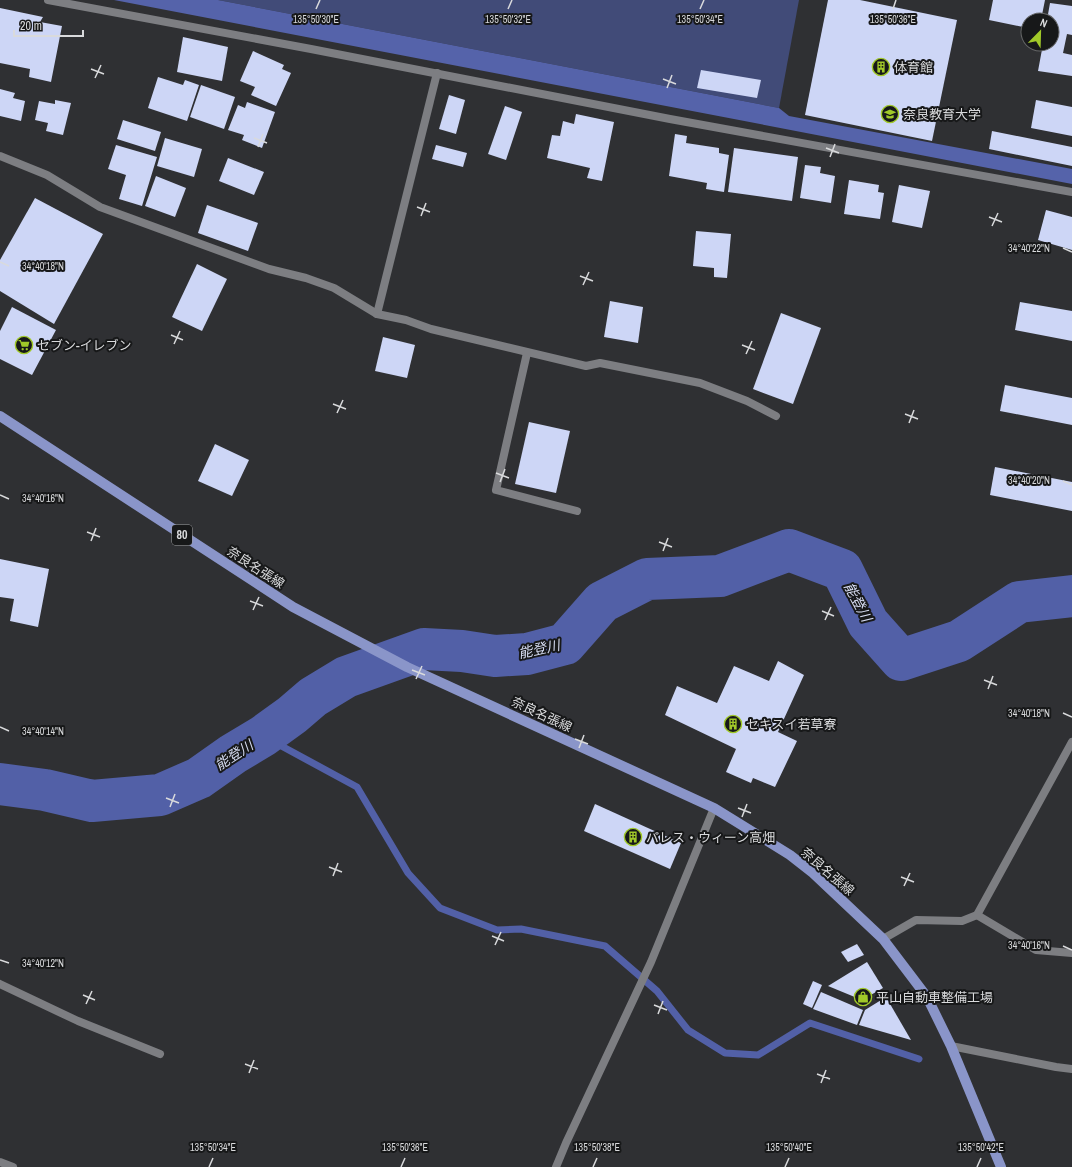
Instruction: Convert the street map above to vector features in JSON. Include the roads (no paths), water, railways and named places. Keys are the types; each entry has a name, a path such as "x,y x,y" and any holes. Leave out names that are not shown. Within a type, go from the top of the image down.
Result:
{"main road":[{"name":"奈良名張線","path":"0,416 293,607 407,667 714,808 790,855 807,868 883,939 927,997 951,1046 1002,1167"}],"street":[{"path":"48,0 437,73 670,119 1072,192"},
{"path":"377,314 437,73"},
{"path":"0,156 47,175 100,207 269,269 306,278 334,288 377,314 406,320 431,329 527,353 586,366 600,363 700,383 747,401 776,416"},
{"path":"527,353 496,490 576,511"},
{"path":"883,939 916,920 962,921 977,914 1072,742"},
{"path":"556,1167 651,962 714,808"},
{"path":"977,914 1036,950 1072,953"},
{"path":"0,984 78,1021 160,1054"},
{"path":"951,1046 1072,1069"},
{"path":"0,1162 13,1167"}],"waterway":[{"name":"能登川","path":"0,784 45,790 92,801 160,795 199,778 233,754 263,736 292,715 313,697 346,677 424,649 462,651 495,656 527,654 565,644 602,602 647,579 720,576 789,550 842,570 868,623 901,660 959,641 1019,602 1072,596"},
{"path":"263,736 357,787 408,873 440,908 497,930 521,929 605,946 657,991 688,1030 725,1053 758,1055 810,1023 919,1059"}],"place":[{"name":"体育館","path":"881,67"},
{"name":"奈良教育大学","path":"890,114"},
{"name":"セブン-イレブン","path":"24,345"},
{"name":"セキスイ若草寮","path":"733,724"},
{"name":"パレス・ウィーン高畑","path":"633,837"},
{"name":"平山自動車整備工場","path":"863,997"}]}
